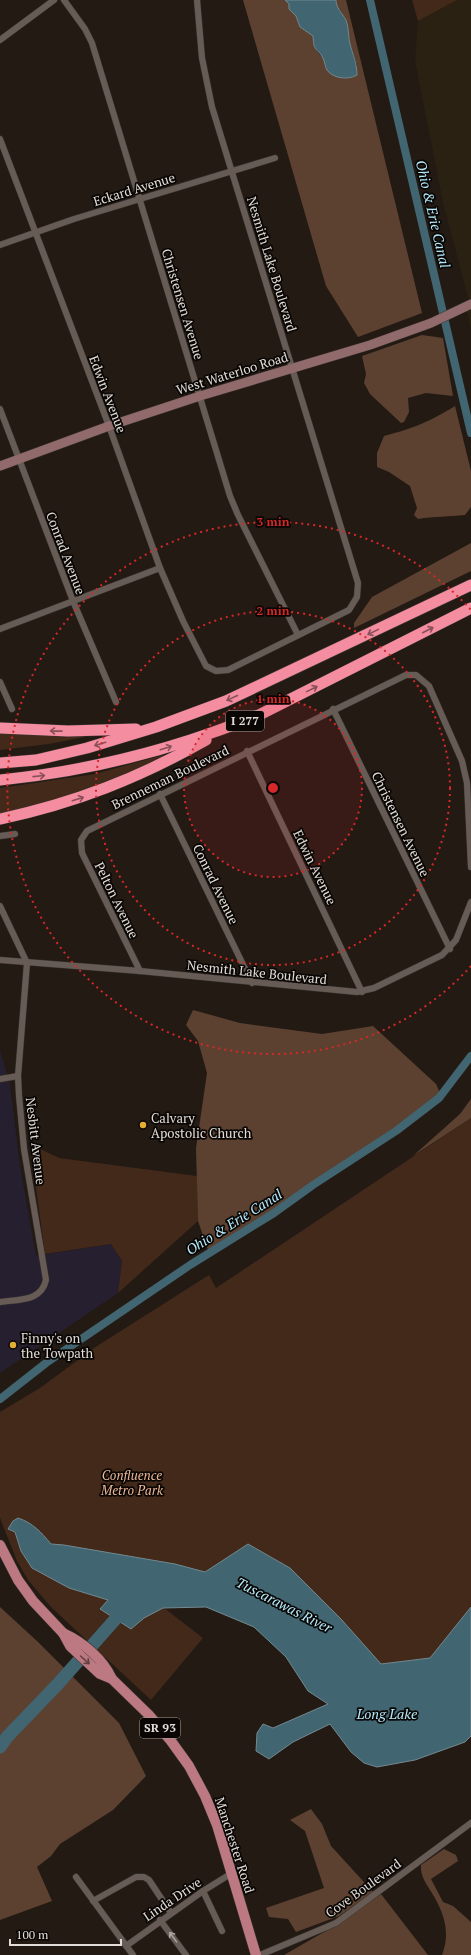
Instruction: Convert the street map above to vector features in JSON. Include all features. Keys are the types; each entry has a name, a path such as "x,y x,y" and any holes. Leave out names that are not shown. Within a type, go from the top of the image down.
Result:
{"highway":[{"name":"I 277","path":"0,763 36,760 87,748 151,729 226,700 471,585"},
{"name":"I 277","path":"0,780 44,776 105,764 155,752 229,727 261,714 471,608"},
{"path":"0,819 59,805 118,784 162,765 229,727"},
{"path":"0,728 68,731 151,729"}],"main road":[{"name":"West Waterloo Road","path":"0,466 109,426 200,396 370,345 431,323 457,312 471,304"},
{"name":"Manchester Road","path":"0,1545 12,1570 24,1589 63,1633 104,1671 157,1724 189,1766 212,1810 256,1955"}],"street":[{"path":"0,40 54,0"},
{"name":"Christensen Avenue","path":"64,0 85,29 92,43 234,506 298,636"},
{"name":"Nesmith Lake Boulevard","path":"197,0 206,80 356,578 358,590 357,597 349,610 298,636"},
{"name":"Edwin Avenue","path":"0,139 109,426 160,568 200,656 206,666 223,671 298,636"},
{"name":"Eckard Avenue","path":"0,245 140,199 275,158"},
{"name":"Conrad Avenue","path":"0,409 72,601 116,702"},
{"path":"0,629 160,568"},
{"name":"Brenneman Boulevard","path":"83,836 90,828 406,674 416,675 429,686 462,761 467,782 471,867"},
{"path":"0,682 12,709"},
{"name":"Christensen Avenue","path":"333,709 450,949"},
{"name":"Edwin Avenue","path":"247,751 362,992"},
{"name":"Conrad Avenue","path":"160,794 252,983"},
{"path":"0,836 15,834"},
{"name":"Pelton Avenue","path":"83,836 80,847 82,853 140,971"},
{"name":"Nesmith Lake Boulevard","path":"0,960 140,971 252,983 362,992 430,962 450,949 456,940 471,902"},
{"name":"Nesbitt Avenue","path":"0,906 27,963 18,1076 24,1149 46,1280 44,1288 37,1295 0,1302"},
{"path":"0,1079 18,1076"},
{"name":"Cove Boulevard","path":"260,1955 336,1923 471,1823"},
{"name":"Linda Drive","path":"126,1946 160,1920 232,1873"},
{"path":"76,1877 132,1955"},
{"path":"93,1901 136,1878 144,1877 149,1880 171,1913"},
{"path":"203,1891 222,1931"},
{"path":"160,1920 186,1955"}],"shaded area":[{"path":"243,0 285,0 296,16 300,27 313,36 317,52 327,60 357,66 350,43 346,20 337,6 336,0 346,0 422,313 358,337 326,286"},
{"path":"457,0 471,0 471,329 466,307 470,305 443,202 415,61 418,21"},
{"path":"422,335 443,338 453,396 426,393 408,398 409,412 404,422 401,423 370,394 364,383 366,374 362,356"},
{"path":"455,406 471,471 471,507 465,515 418,519 414,515 417,508 410,486 389,472 377,467 377,453 384,436 421,424"},
{"path":"471,543 471,571 354,628 354,623 372,597"},
{"path":"193,1010 240,1023 322,1034 373,1026 436,1084 441,1095 385,1138 328,1178 209,1253 198,1221 196,1148 207,1073 198,1041 186,1025"},
{"path":"0,1050 10,1085 20,1166 36,1256 111,1244 122,1261 118,1293 0,1373"},
{"path":"471,1099 471,1118 413,1156 460,1114"},
{"path":"0,1607 38,1642 119,1723 146,1776 113,1810 60,1844 51,1856 37,1867 52,1901 0,1920"},
{"path":"311,1809 322,1824 331,1846 373,1892 339,1916 296,1932 288,1919 269,1917 266,1908 324,1888 305,1831 290,1820"},
{"path":"444,1849 456,1855 458,1861 431,1879 443,1902 453,1906 471,1922 471,1955 442,1955 446,1939 445,1923 440,1908 422,1876 421,1865"},
{"path":"381,1894 428,1955 284,1955 331,1928"}],"green space":[{"path":"412,0 457,0 418,21"},
{"path":"0,732 85,735 85,737 49,744 0,750"},
{"path":"163,755 164,758 91,789 0,815 0,788 95,774"},
{"name":"Confluence Metro Park","path":"471,1118 471,1736 465,1742 415,1760 377,1767 364,1763 351,1752 328,1704 308,1691 286,1657 254,1627 206,1607 164,1608 203,1638 151,1700 51,1607 28,1580 17,1561 0,1518 0,1412 40,1388 97,1346 209,1275 216,1288"},
{"path":"30,1144 59,1158 197,1176 198,1221 118,1293 122,1261 111,1244 45,1254"}],"water":[{"path":"285,0 336,0 338,8 347,23 349,41 356,63 357,75 350,78 341,78 333,75 326,69 321,54 315,47 313,36 300,27 296,16 289,9 289,4"},
{"name":"Long Lake","path":"18,1518 28,1522 36,1528 51,1544 175,1564 205,1572 248,1544 290,1568 341,1619 381,1664 430,1658 471,1607 471,1736 465,1742 415,1760 377,1767 364,1763 351,1752 330,1724 293,1742 269,1759 256,1751 257,1733 263,1724 273,1728 328,1704 308,1691 286,1657 254,1627 206,1607 163,1608 144,1618 131,1629 100,1609 108,1600 69,1588 32,1568 21,1551 15,1532 8,1529 13,1521"}],"waterway":[{"name":"Ohio & Erie Canal","path":"370,0 471,433"},
{"name":"Ohio & Erie Canal","path":"0,1399 46,1363 190,1265 274,1213 313,1185 396,1131 439,1098 471,1056"},
{"name":"Tuscarawas River","path":"0,1747 7,1737 57,1685 127,1606"}],"place":[{"name":"Calvary Apostolic Church","path":"143,1125"},
{"name":"Finny's on the Towpath","path":"13,1345"}]}
